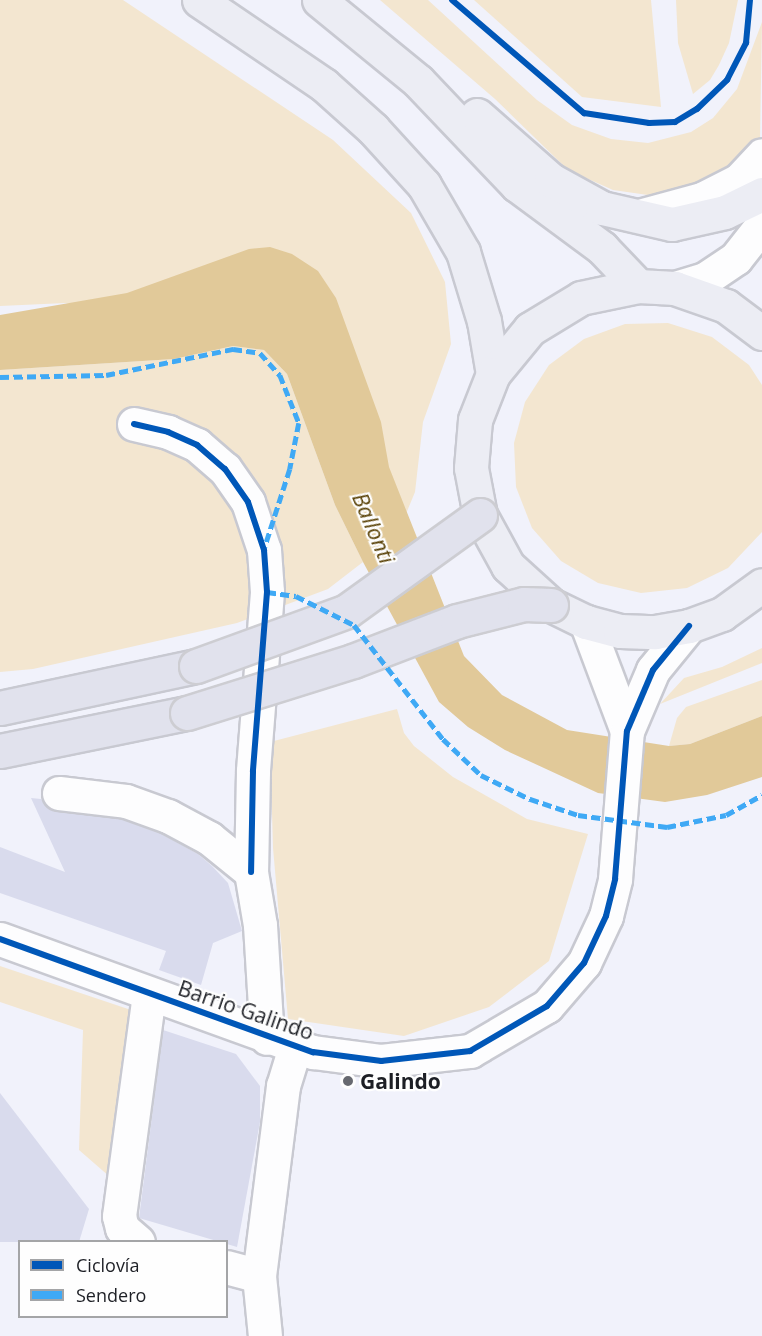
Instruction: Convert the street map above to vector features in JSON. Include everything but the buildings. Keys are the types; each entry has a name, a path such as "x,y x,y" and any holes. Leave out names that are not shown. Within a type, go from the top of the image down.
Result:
{"highway":[{"path":"0,708 196,666 347,611 480,515"},
{"path":"0,751 187,713 353,661 457,621 524,604 551,605"}],"main road":[{"path":"199,0 324,85 373,129 424,184 463,252 484,321 493,374"},
{"path":"319,0 418,81 517,185 602,248 638,286"},
{"path":"418,81 472,111 552,180 602,208 672,224 701,220 762,194"},
{"path":"759,590 722,614 689,626 655,632 620,631 586,622 551,605 508,566 480,515 471,468 475,420 493,374 530,329 580,298 638,286 675,288 726,306 762,333"}],"street":[{"path":"636,217 702,199 739,180 762,155"},
{"path":"675,288 705,279 736,258 762,225"},
{"name":"Barrio Galindo","path":"134,424 168,432 197,445 225,469 248,502 264,550 267,592 253,759 251,872 281,1042 283,1086 259,1276 265,1336"},
{"path":"586,622 627,731"},
{"path":"627,731 653,670 689,626"},
{"name":"Barrio Galindo","path":"0,939 281,1042 381,1060 441,1057 470,1051 497,1038 547,1006 584,963 606,916 615,879 627,731"},
{"path":"59,793 126,801 168,816 209,838 251,872"},
{"name":"Barrio Galindo","path":"136,1240 122,1228 119,1216 149,994"},
{"path":"228,1268 259,1276"}],"shaded area":[{"path":"0,0 123,0 333,140 411,213 445,282 451,344 423,422 415,492 401,526 311,353 66,303 0,306"},
{"path":"380,0 428,0 537,100 572,125 611,139 648,143 691,132 713,118 737,89 762,22 760,139 738,168 692,191 648,195 613,190 568,170 495,99"},
{"path":"474,0 651,0 661,107 582,97"},
{"path":"676,0 738,0 729,43 719,65 710,80 693,94 678,43"},
{"path":"668,323 712,337 749,365 762,385 762,532 728,568 687,588 641,593 598,583 561,561 532,528 516,487 514,443 525,402 549,365 584,339 625,324"},
{"path":"233,346 264,350 287,374 335,505 363,562 328,589 237,623 33,669 0,672 0,370 174,359"},
{"path":"762,648 762,663 660,704 684,678 722,667"},
{"path":"762,680 762,716 690,744 669,746 677,718 686,707"},
{"path":"397,709 404,733 414,746 453,777 527,819 588,834 549,961 489,1007 404,1036 288,1019 273,848 270,742"},
{"path":"0,966 134,1011 110,1177 79,1150 83,1030 0,1002"}],"water":[{"name":"Ballonti","path":"270,247 292,254 318,271 336,298 381,422 389,467 464,656 502,695 567,730 669,746 690,744 762,716 762,777 707,795 665,802 598,793 505,750 468,727 439,702 363,562 335,505 287,374 264,350 233,346 174,359 0,370 0,315 127,293 249,249"}],"marked path":[{"path":"0,377 106,375 233,349 260,353 280,375 299,423 290,469 265,547"},
{"path":"267,592 296,596 354,625 443,739 481,775 530,799 578,815 667,827 726,815 762,795"}],"cycle path":[{"path":"452,0 584,113 649,123 675,122 697,109 727,80 746,43 750,0"},
{"path":"134,424 168,432 197,445 225,469 248,502 264,550 267,592 253,771 251,872"},
{"path":"0,939 313,1052 381,1061 470,1051 547,1006 584,963 606,916 615,879 627,731 653,670 689,626"}],"place":[{"name":"Galindo","path":"348,1081"}]}
